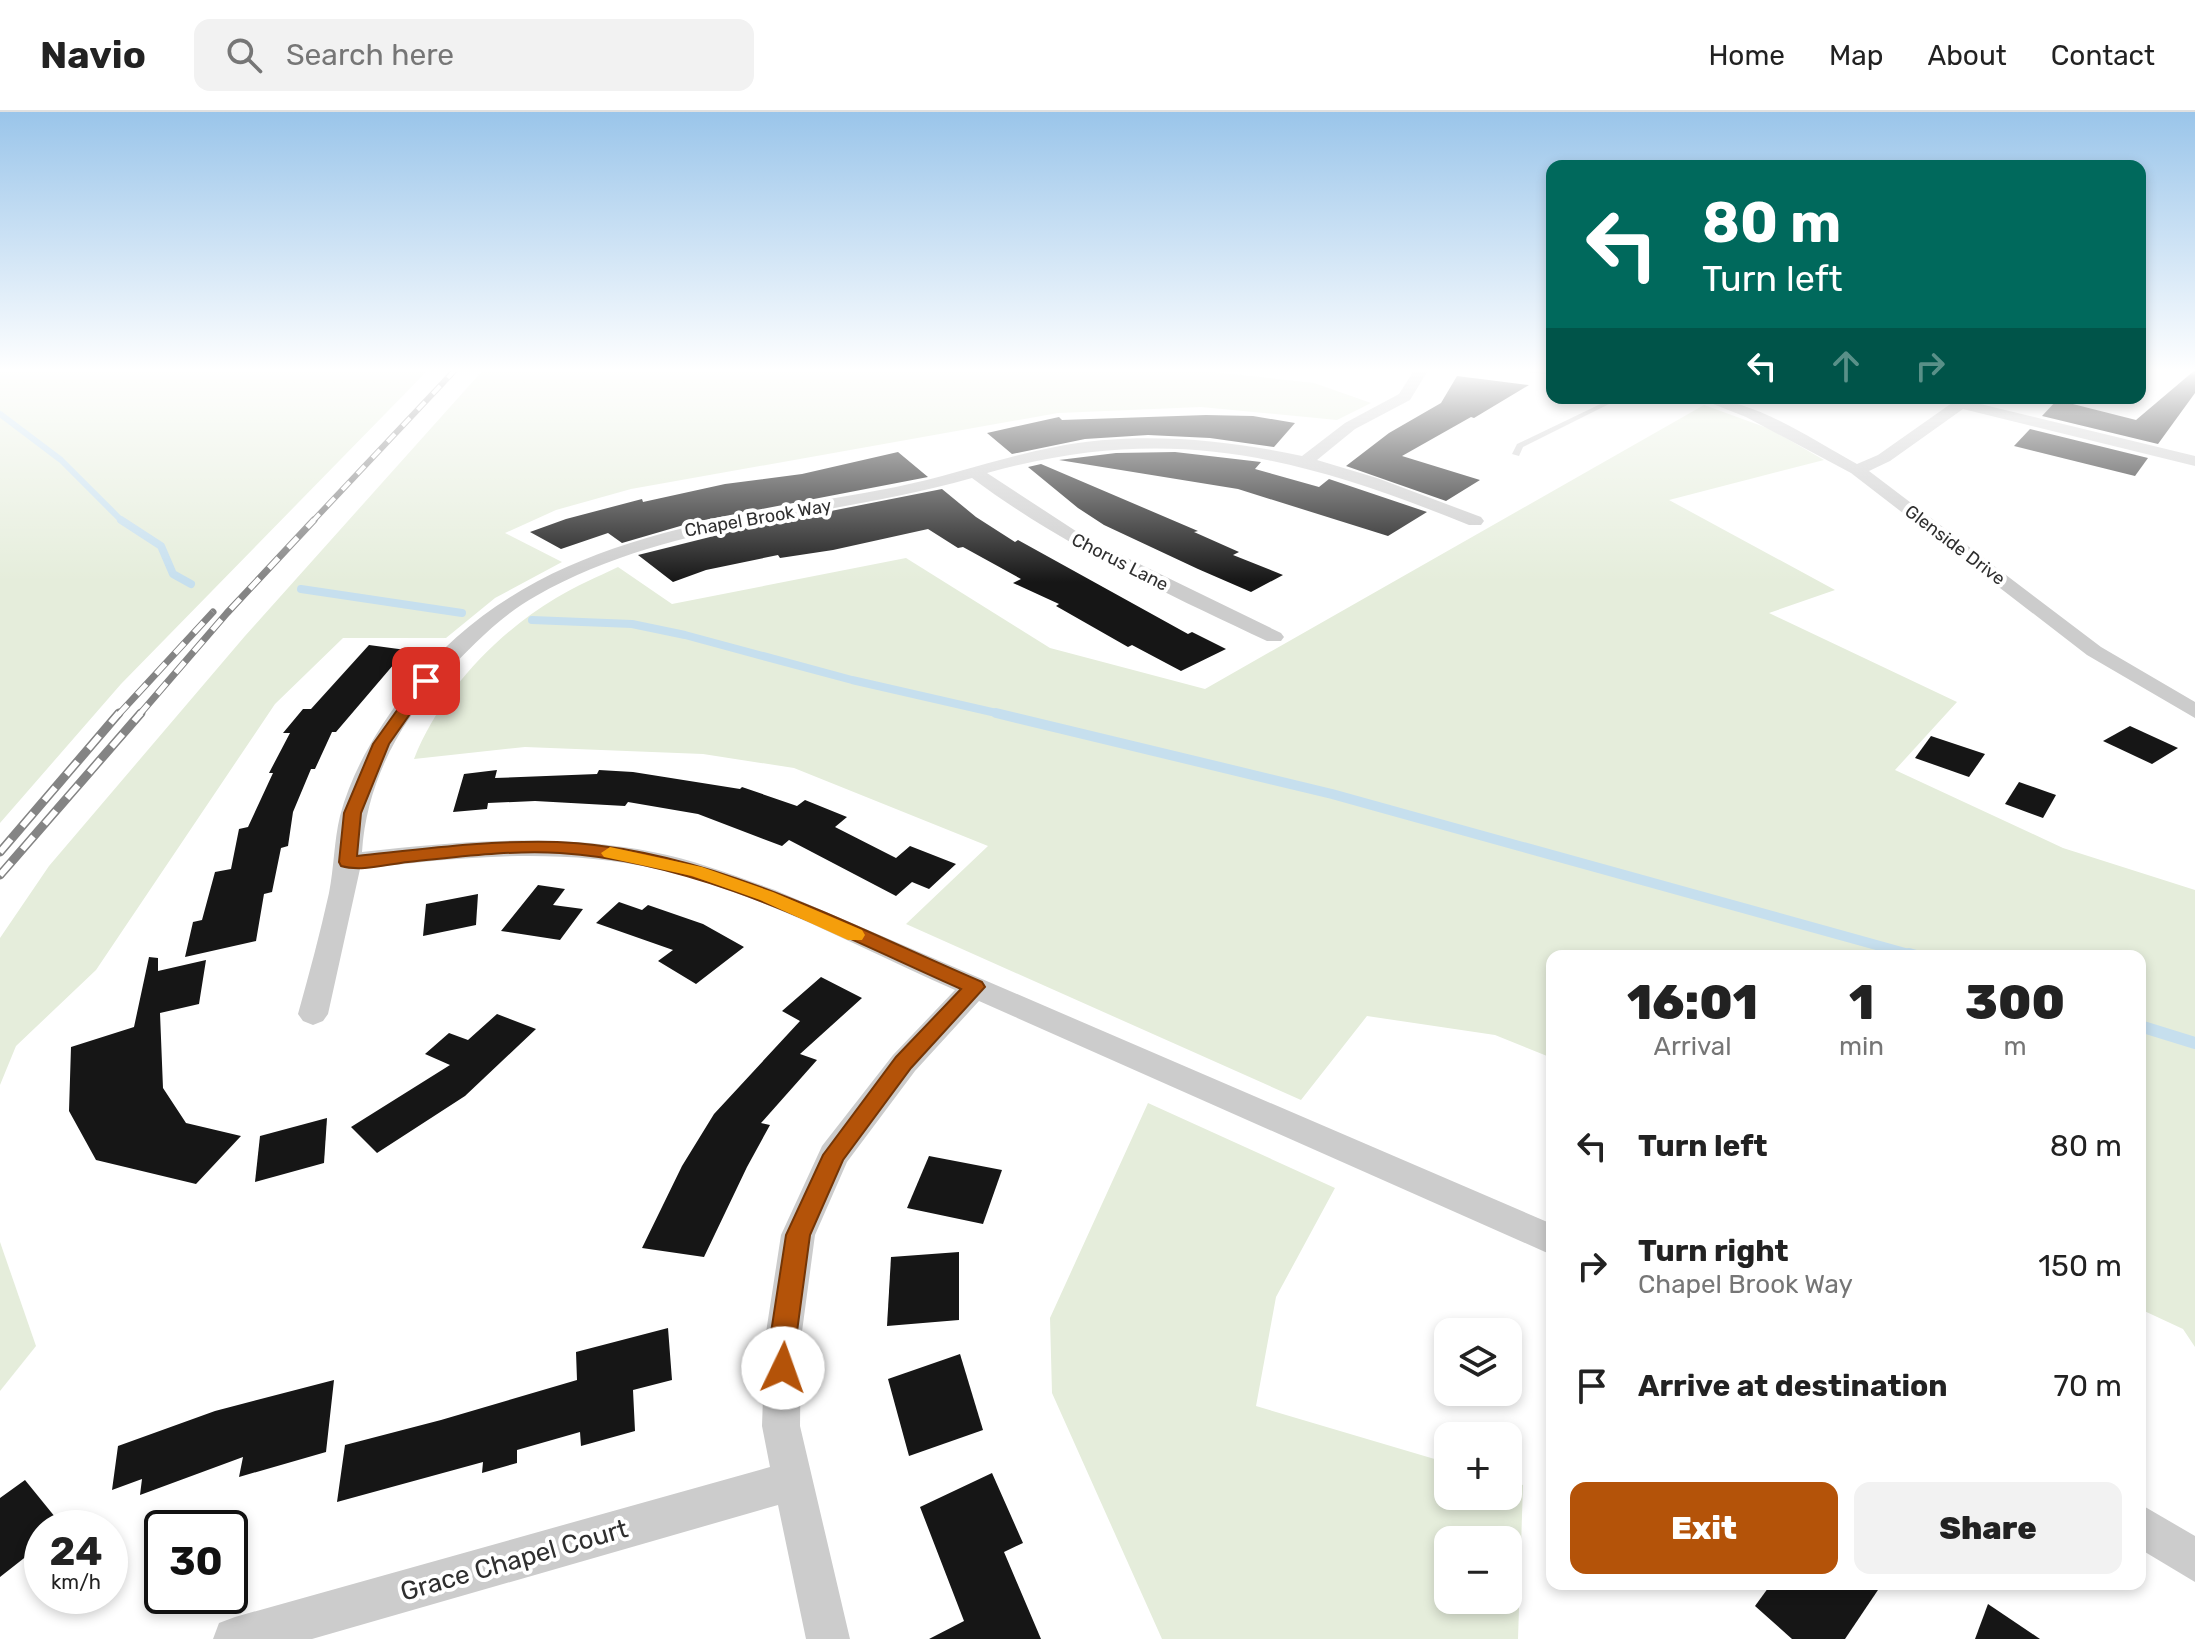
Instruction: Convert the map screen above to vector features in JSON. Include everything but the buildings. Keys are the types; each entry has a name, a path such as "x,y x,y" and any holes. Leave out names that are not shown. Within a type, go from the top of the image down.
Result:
{"street":[{"path":"1306,461 1332,440"},
{"name":"Glenside Drive","path":"1801,440 1857,470 2094,651 2195,711"},
{"path":"1857,470 1884,458 1909,440"},
{"path":"2115,440 2195,461"},
{"name":"Chapel Brook Way","path":"313,1014 348,862 353,813 381,744 426,681 475,632 526,593 600,556 646,540 876,496 1058,451 1126,445 1193,445 1306,461 1365,477 1475,521"},
{"name":"Chorus Lane","path":"975,472 1015,504 1086,546 1274,637"},
{"path":"348,862 497,847 560,848 618,854 696,871 766,896 1546,1237"},
{"path":"828,1639 781,1426 783,1339 798,1235 834,1155 904,1063 975,987"},
{"name":"Grace Chapel Court","path":"235,1639 792,1481"},
{"path":"2146,1529 2195,1561"}],"lane":[{"path":"1516,454 1520,446 1532,440"}],"green space":[{"path":"0,440 359,440 121,684 0,823"},
{"path":"420,440 905,440 631,489 556,510 505,533 562,562 495,598 446,638 343,638 275,704 96,970 16,1046 0,1085 0,938 49,866 245,636"},
{"path":"1642,440 1790,440 1824,460 1669,500 1835,590 1769,613 1957,702 1895,770 2063,848 2195,890 2195,1347 2183,1329 2146,1312 2146,950 1546,950 1546,1056 1495,1035 1367,1016 1301,1100 906,924 988,846 794,768 703,754 525,747 414,759 439,711 472,667 492,647 556,598 618,567 672,604 906,558 1050,648 1205,689"},
{"path":"1148,1103 1335,1188 1276,1297 1256,1406 1434,1459 1434,1510 1522,1510 1523,1485 1522,1526 1434,1526 1434,1614 1519,1614 1518,1639 1162,1639 1052,1393 1050,1318"},
{"path":"0,1242 36,1346 0,1391"}],"waterway":[{"path":"35,440 61,460 121,520"},
{"path":"121,520 161,546 173,574 191,584"},
{"path":"301,589 462,613"},
{"path":"532,620 632,624 1005,715"},
{"path":"996,713 1332,794 1894,950"},
{"path":"2146,1028 2195,1043"}],"railway":[{"path":"312,522 389,440"},
{"path":"139,715 227,613 314,520"},
{"path":"118,715 213,612"},
{"path":"0,852 119,713"},
{"path":"0,875 141,713"}],"slow traffic":[{"path":"610,853 696,871 766,896 855,935"}],"route":[{"path":"426,681 381,744 353,813 348,862 497,847 560,848 618,854 696,871 766,896 975,987 904,1063 834,1155 798,1235 783,1339 783,1368"}]}
